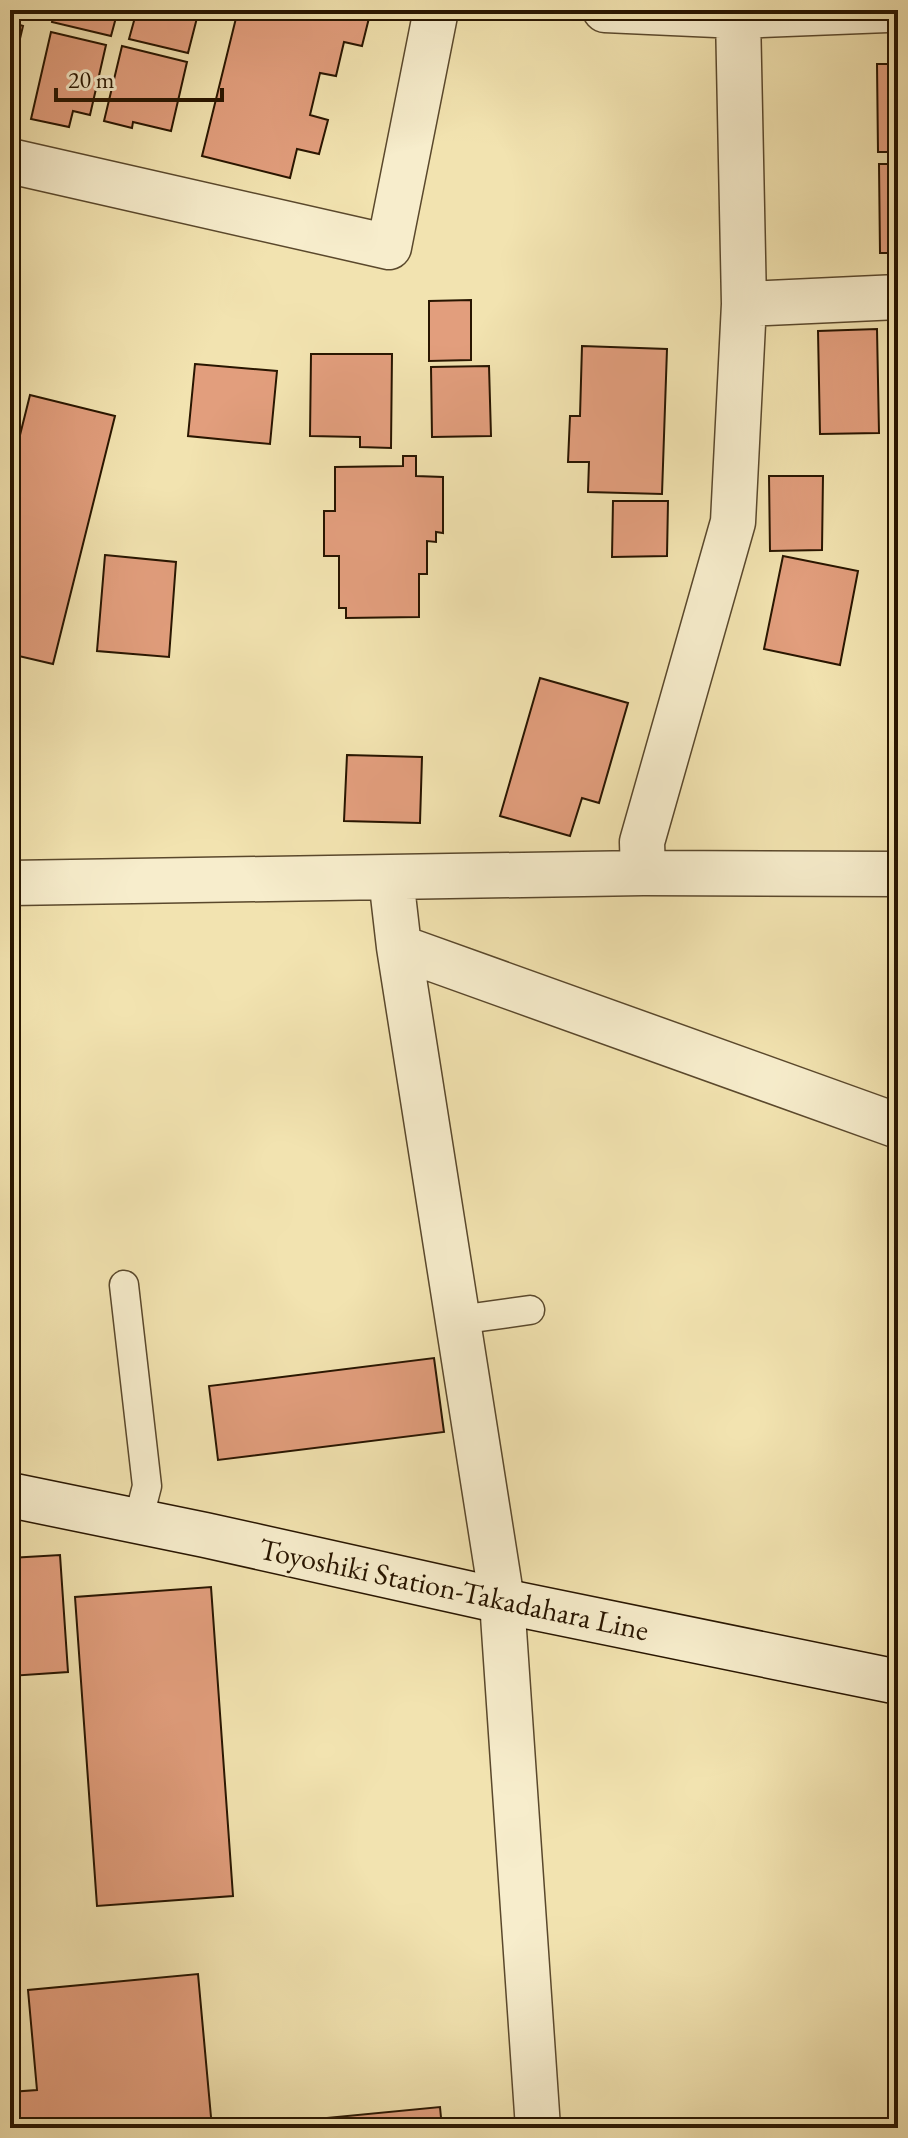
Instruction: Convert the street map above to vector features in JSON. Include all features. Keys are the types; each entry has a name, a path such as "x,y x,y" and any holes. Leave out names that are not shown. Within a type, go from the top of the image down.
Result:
{"street":[{"path":"10,161 389,247 436,10"},
{"path":"605,10 738,16 887,10"},
{"path":"643,873 642,842 733,522 744,304 738,16"},
{"path":"744,304 898,297"},
{"path":"10,883 643,873 898,874"},
{"path":"391,878 399,947 426,1046 458,1320 502,1601 538,2128"},
{"path":"399,947 898,1126"},
{"name":"Toyoshiki Station-Takadahara Line","path":"10,1495 898,1682"}],"lane":[{"path":"124,1285 147,1486 138,1521"},
{"path":"458,1320 530,1310"}],"building":[{"path":"54,10 118,10 111,36 52,22"},
{"path":"137,10 199,10 188,53 129,39"},
{"path":"238,10 371,10 362,46 344,42 336,76 320,73 310,115 328,120 319,154 297,149 290,178 202,156"},
{"path":"10,22 23,26 10,81"},
{"path":"51,32 106,45 90,115 73,111 69,127 31,119"},
{"path":"122,46 187,62 171,131 133,122 132,128 104,121"},
{"path":"877,64 898,64 898,152 878,152"},
{"path":"879,164 898,164 898,253 880,253"},
{"path":"471,300 471,360 429,361 429,301"},
{"path":"877,329 879,433 820,434 818,331"},
{"path":"582,346 667,349 662,494 588,492 589,462 568,462 570,416 580,416"},
{"path":"311,354 392,354 391,448 360,447 360,437 310,436"},
{"path":"195,364 277,371 270,444 188,436"},
{"path":"489,366 491,436 432,437 431,367"},
{"path":"30,395 115,416 53,664 10,654 10,475"},
{"path":"403,456 416,456 416,476 443,477 443,533 436,532 436,542 427,541 427,574 419,574 419,617 346,618 346,608 339,608 339,556 324,556 324,511 335,511 335,467 403,466"},
{"path":"769,476 823,476 822,550 770,551"},
{"path":"613,501 668,501 667,556 612,557"},
{"path":"105,555 176,562 169,657 97,651"},
{"path":"783,556 858,571 840,665 764,649"},
{"path":"540,678 628,703 599,803 582,798 570,836 500,816"},
{"path":"347,755 422,757 420,823 344,821"},
{"path":"434,1358 444,1432 218,1460 209,1386"},
{"path":"60,1555 68,1672 10,1676 10,1558"},
{"path":"211,1587 233,1896 97,1906 75,1597"},
{"path":"198,1974 212,2128 10,2128 10,2092 37,2090 28,1990"},
{"path":"440,2107 442,2128 234,2128 234,2127"}]}
